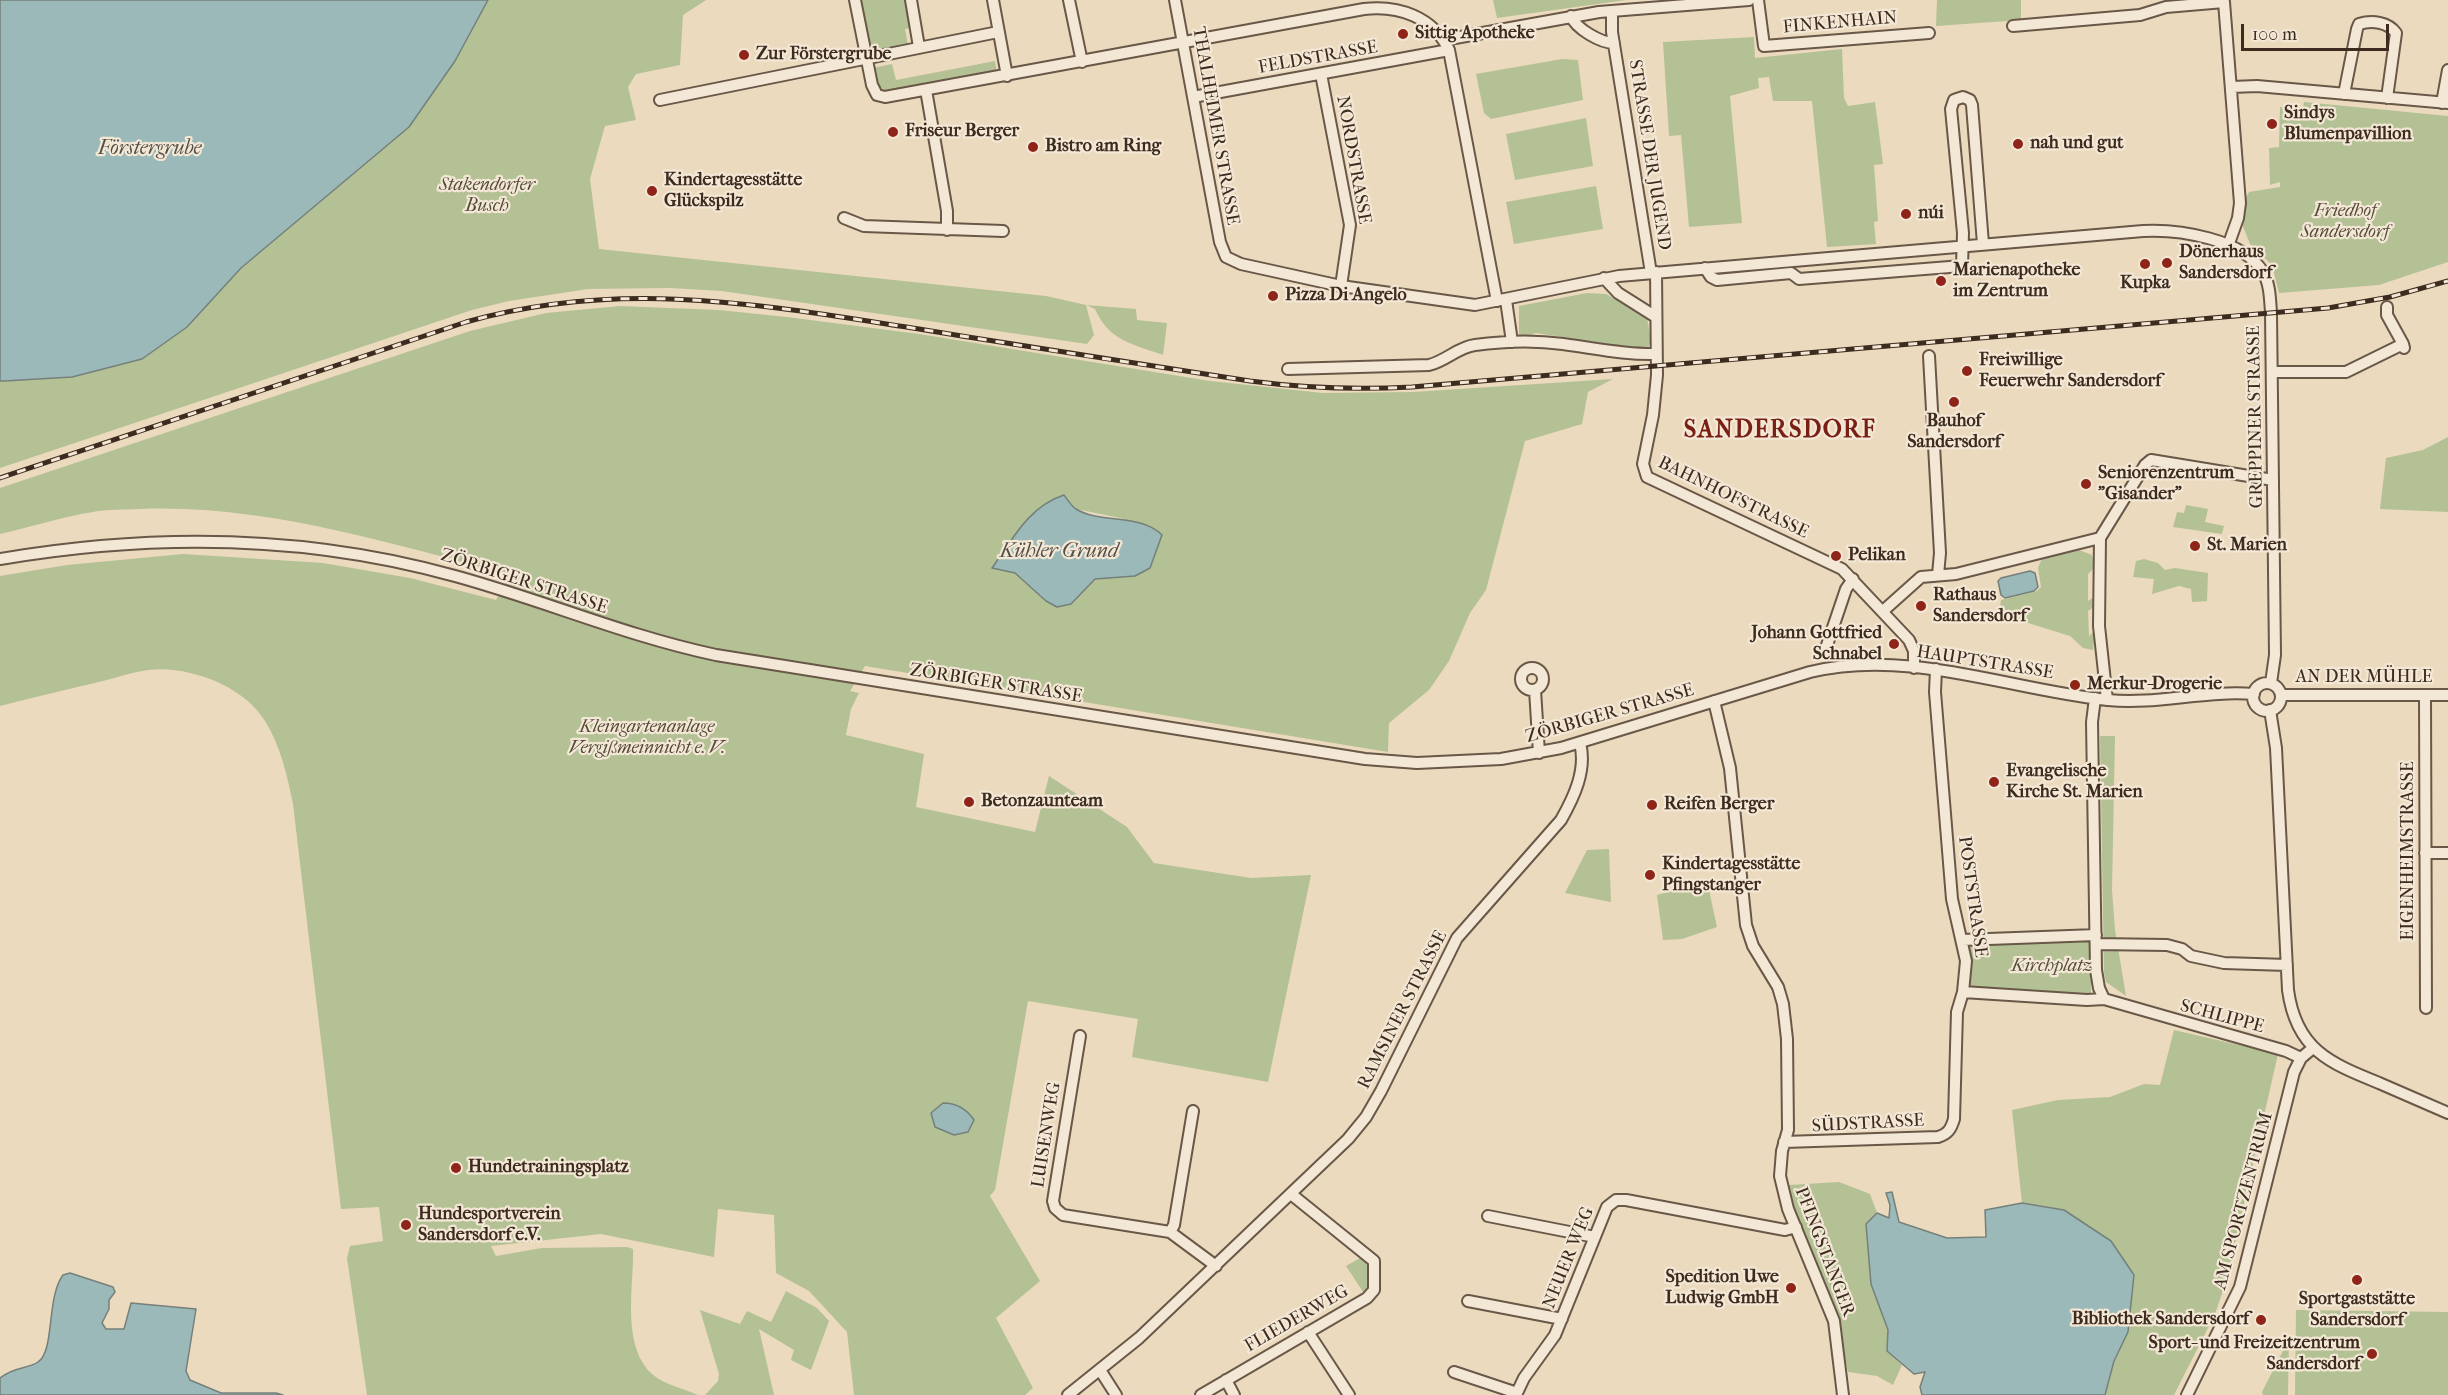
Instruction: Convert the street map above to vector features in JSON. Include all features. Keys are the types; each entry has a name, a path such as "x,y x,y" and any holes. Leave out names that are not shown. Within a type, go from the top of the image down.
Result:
{"street":[{"path":"855,0 866,59 877,95 893,97 1380,7 1410,13 1446,45 1512,342"},
{"path":"911,0 920,47"},
{"path":"993,0 1007,76"},
{"path":"1069,0 1082,62"},
{"name":"THALHEIMER STRASSE","path":"1175,0 1220,242 1226,257 1241,264 1341,286"},
{"name":"FELDSTRASSE","path":"1193,97 1321,74 1572,16 1657,4 1749,0"},
{"name":"FINKENHAIN","path":"1758,0 1764,46 1929,33"},
{"path":"1341,286 1461,305 1502,301 1604,278 1654,272 2154,230 2193,235 2228,246 2238,218 2240,203 2224,2 2166,7 2129,16 2013,26"},
{"name":"STRASSE DER JUGEND","path":"1612,11 1614,43 1654,272"},
{"name":"STRASSE DER JUGEND","path":"1572,16 1582,28 1606,42 1614,43"},
{"path":"2344,94 2357,29 2360,24 2368,21 2385,24 2396,33 2387,98"},
{"path":"660,100 999,32"},
{"path":"2232,87 2257,86 2445,103 2448,70"},
{"name":"NORDSTRASSE","path":"1321,74 1350,225 1341,286"},
{"path":"926,90 947,211 947,230"},
{"path":"1705,268 1710,277 1718,280 1791,273 1799,279 1962,266 1963,233 1951,109 1954,100 1963,97 1971,100 1972,105 1983,244"},
{"path":"844,218 864,226 1003,231"},
{"name":"GREPPINER STRASSE","path":"2228,246 2257,264 2266,278 2270,294 2275,655 2271,683"},
{"path":"1869,254 1870,273"},
{"path":"1791,273 1794,260"},
{"name":"BAHNHOFSTRASSE","path":"1654,272 1656,366 1653,415 1643,464 1647,477 1838,567 1853,579 1909,639 1914,651 1914,668"},
{"path":"1604,278 1618,293 1656,317"},
{"path":"2272,372 2346,372 2404,346 2386,315 2387,307"},
{"path":"1288,369 1429,366 1464,347 1512,342 1546,342 1637,355 1656,354"},
{"path":"1929,356 1940,553 1938,575"},
{"path":"2107,700 2099,626 2100,538 2145,465 2151,460 2273,480"},
{"path":"1883,611 1921,577 1989,567 2100,538"},
{"name":"ZÖRBIGER STRASSE","path":"0,559 117,543 193,540 278,543 353,553 423,567 488,586 637,636 752,662 1365,759 1454,763 1539,753 1580,743 1714,702"},
{"path":"1825,651 1846,589 1853,579"},
{"name":"HAUPTSTRASSE","path":"1714,702 1824,669 1861,666 1936,669 2107,700 2227,692 2254,694"},
{"name":"POSTSTRASSE","path":"1936,669 1935,692 1952,899 1965,961 1963,992 1958,1012 1954,1119 1951,1128"},
{"path":"2271,683 2277,687 2281,695 2279,704 2270,710 2258,707 2254,694 2260,685 2271,683"},
{"path":"1535,690 1539,753"},
{"name":"AN DER MÜHLE","path":"2281,695 2448,695"},
{"name":"EIGENHEIMSTRASSE","path":"2425,695 2426,1008"},
{"path":"1963,992 2087,1000 2104,999 2096,978 2092,727 2095,698"},
{"name":"PFINGSTANGER","path":"1714,702 1730,768 1746,925 1753,946 1778,987 1785,1012 1788,1124 1780,1176 1788,1209 1834,1322 1843,1395"},
{"path":"2270,710 2276,748 2287,965 2293,1015 2299,1030 2313,1048 2348,1071 2448,1113"},
{"name":"RAMSINER STRASSE","path":"1068,1395 1139,1338 1340,1149 1366,1117 1457,939 1561,820 1572,799 1582,768 1580,743"},
{"path":"2425,853 2448,853"},
{"path":"1962,940 2096,940 2167,945 2192,956 2224,963 2287,965"},
{"name":"SCHLIPPE","path":"2104,999 2286,1051 2301,1058"},
{"name":"LUISENWEG","path":"1080,1036 1053,1201 1055,1208 1063,1215 1170,1232 1216,1266"},
{"name":"AM SPORTZENTRUM","path":"2187,1395 2240,1287 2294,1072 2301,1058 2313,1048"},
{"path":"1170,1232 1174,1225 1193,1111"},
{"name":"SÜDSTRASSE","path":"1784,1142 1938,1137 1946,1134 1951,1128"},
{"name":"FLIEDERWEG","path":"1201,1395 1373,1291 1376,1270 1374,1261 1291,1194"},
{"name":"NEUER WEG","path":"1516,1394 1524,1378 1551,1343 1607,1207 1620,1199 1785,1230 1796,1227"},
{"path":"1488,1216 1595,1237"},
{"path":"1468,1301 1562,1319"},
{"path":"1308,1332 1348,1395"},
{"path":"1100,1370 1116,1395"},
{"path":"1454,1372 1516,1394"},
{"path":"1226,1380 1234,1395"}],"green space":[{"name":"Stakendorfer Busch","path":"488,0 706,0 683,15 680,65 636,74 628,87 636,120 605,126 590,179 599,249 1046,296 1086,305 1094,335 1087,344 722,291 670,288 588,289 509,301 472,310 0,468 0,381 142,359 187,327 241,268 409,127 455,61"},
{"path":"859,0 906,0 912,28 905,29 908,45 869,53"},
{"path":"1493,0 1626,0 1497,18"},
{"path":"1937,0 2021,0 2021,20 1936,26"},
{"path":"1754,37 1755,58 1842,49 1844,98 1848,106 1875,102 1883,164 1874,165 1878,221 1874,222 1876,244 1827,247 1812,101 1773,101 1769,77 1758,78 1759,88 1730,96 1742,223 1689,227 1681,135 1669,136 1663,42"},
{"path":"1562,59 1578,60 1583,100 1491,119 1484,113 1476,74"},
{"path":"995,61 997,74 890,93 878,84 873,68 892,64 896,80"},
{"name":"Friedhof Sandersdorf","path":"2304,102 2448,116 2448,262 2379,285 2279,293 2272,265 2250,244 2242,224 2244,201 2249,192 2280,187 2280,182 2270,185 2269,148 2279,147 2280,107 2303,108"},
{"path":"1586,118 1593,166 1515,180 1506,134"},
{"path":"1596,186 1603,229 1514,244 1506,202"},
{"path":"1587,293 1606,294 1647,317 1651,341 1647,350 1536,333 1519,339 1519,306"},
{"path":"1086,305 1136,309 1137,320 1167,323 1163,355 1115,335 1107,328 1095,309"},
{"name":"Kleingartenanlage Vergißmeinnicht e. V.","path":"620,306 719,310 787,317 919,334 1210,381 1323,393 1413,392 1613,379 1588,392 1582,424 1525,441 1486,590 1470,613 1449,661 1429,690 1389,723 1388,752 865,666 850,691 859,693 851,709 846,735 924,754 916,807 1035,832 1049,776 1127,827 1154,863 1251,878 1311,875 1268,1082 1132,1057 1138,1019 1028,1001 995,1190 990,1196 1040,1281 996,1318 1033,1388 1025,1395 854,1395 847,1332 809,1291 776,1273 774,1215 718,1209 714,1257 601,1234 491,1246 496,1256 542,1248 627,1247 633,1249 631,1315 636,1348 642,1362 657,1378 698,1395 367,1395 347,1258 350,1246 383,1241 379,1207 341,1209 293,804 283,761 271,731 256,709 229,688 197,675 164,669 137,672 0,706 0,576 67,565 183,554 323,563 410,578 496,600 510,575 419,550 279,519 186,509 104,510 0,534 0,488 470,331 546,313","holes":["1076,509 1120,518 1157,530 1135,576 1095,579 1071,604 1057,607 1046,601 1015,573 993,568"]},
{"path":"2448,437 2448,512 2380,509 2386,458 2423,450"},
{"path":"2186,505 2208,509 2205,522 2224,526 2222,534 2173,527 2177,512 2184,513"},
{"path":"2079,550 2092,555 2095,567 2088,574 2088,601 2094,597 2094,607 2088,611 2089,636 2095,630 2093,650 2083,648 2070,636 1999,614 2001,600 2037,591 2041,587 2038,568 2042,558"},
{"path":"2144,559 2158,563 2165,570 2175,568 2208,573 2207,601 2192,602 2191,589 2179,586 2152,594 2154,579 2133,577 2136,561"},
{"path":"2100,736 2115,736 2112,890 2115,930 2126,996 2106,982 2104,973"},
{"path":"1609,849 1611,902 1565,893 1587,850"},
{"path":"1707,881 1717,927 1682,939 1663,940 1657,895"},
{"name":"Kirchplatz","path":"1970,939 2084,940 2092,944 2091,996 1969,990"},
{"path":"2174,1030 2278,1054 2227,1279 2215,1314 2174,1395 2105,1395 2114,1361 2128,1332 2064,1210 2022,1203 2012,1110 2058,1100 2110,1097 2144,1084 2160,1085"},
{"path":"1839,1182 1870,1194 1877,1213 1866,1224 1871,1284 1888,1330 1887,1351 1902,1365 1893,1385 1877,1376 1848,1372 1837,1320 1796,1215 1789,1185"},
{"path":"1367,1254 1376,1270 1367,1298 1346,1266"},
{"path":"786,1291 817,1308 829,1321 811,1370 791,1360 794,1350 759,1329 774,1395 705,1395 718,1381 719,1374 700,1310 740,1324 747,1311 771,1322"},
{"name":"Sport- und Freizeitzentrum Sandersdorf","path":"2296,1310 2448,1312 2448,1395 2295,1395"},
{"path":"2289,1339 2288,1395 2263,1395 2262,1392"}],"water":[{"name":"Förstergrube","path":"0,0 488,0 455,61 409,127 241,268 187,327 142,359 72,377 0,381"},
{"name":"Kühler Grund","path":"1064,495 1074,508 1086,514 1143,524 1162,535 1150,568 1135,576 1095,579 1071,604 1057,607 1046,601 1015,573 992,568 1022,525 1041,507"},
{"path":"2030,571 2035,573 2038,587 2034,591 2005,598 2001,595 1998,581 2001,578"},
{"path":"943,1103 952,1104 968,1112 974,1120 968,1132 954,1135 935,1127 931,1113"},
{"path":"1892,1192 1899,1222 1947,1238 1986,1237 1985,1210 2022,1203 2064,1210 2111,1241 2134,1275 2128,1332 2114,1361 2105,1395 1922,1395 1920,1387 1925,1372 1914,1374 1887,1351 1888,1330 1871,1284 1866,1224 1877,1213 1889,1218 1890,1205 1886,1193"},
{"path":"70,1273 113,1287 115,1292 109,1300 109,1309 102,1323 106,1329 124,1329 131,1303 196,1309 186,1371 190,1380 221,1393 283,1395 0,1395 0,1378 11,1371 38,1362 43,1356 47,1347 54,1297 63,1275"}],"railway":[{"path":"0,478 466,322 524,309 581,301 692,300 748,305 861,320 1250,381 1310,387 1371,388 1412,387 2328,308 2390,297 2448,281"}],"place":[{"name":"Sittig Apotheke","path":"1403,34"},
{"name":"Zur Förstergrube","path":"744,55"},
{"name":"Sindys Blumenpavillion","path":"2272,124"},
{"name":"Friseur Berger","path":"893,132"},
{"name":"nah und gut","path":"2018,144"},
{"name":"Bistro am Ring","path":"1033,147"},
{"name":"Kindertagesstätte Glückspilz","path":"652,191"},
{"name":"núi","path":"1906,214"},
{"name":"Dönerhaus Sandersdorf","path":"2167,263"},
{"name":"Kupka","path":"2145,264"},
{"name":"Marienapotheke im Zentrum","path":"1941,281"},
{"name":"Pizza Di Angelo","path":"1273,296"},
{"name":"Freiwillige Feuerwehr Sandersdorf","path":"1967,371"},
{"name":"Bauhof Sandersdorf","path":"1954,402"},
{"name":"Seniorenzentrum \"Gisander\"","path":"2086,484"},
{"name":"St. Marien","path":"2195,546"},
{"name":"Pelikan","path":"1836,556"},
{"name":"Rathaus Sandersdorf","path":"1921,606"},
{"name":"Johann Gottfried Schnabel","path":"1894,644"},
{"name":"Merkur-Drogerie","path":"2075,685"},
{"name":"Evangelische Kirche St. Marien","path":"1994,782"},
{"name":"Betonzaunteam","path":"969,802"},
{"name":"Reifen Berger","path":"1652,805"},
{"name":"Kindertagesstätte Pfingstanger","path":"1650,875"},
{"name":"Hundetrainingsplatz","path":"456,1168"},
{"name":"Hundesportverein Sandersdorf e.V.","path":"406,1225"},
{"name":"Sportgaststätte Sandersdorf","path":"2357,1280"},
{"name":"Spedition Uwe Ludwig GmbH","path":"1791,1288"},
{"name":"Bibliothek Sandersdorf","path":"2261,1320"},
{"name":"Sport- und Freizeitzentrum Sandersdorf","path":"2372,1354"}],"district":[{"name":"SANDERSDORF","path":"1780,431"}]}
